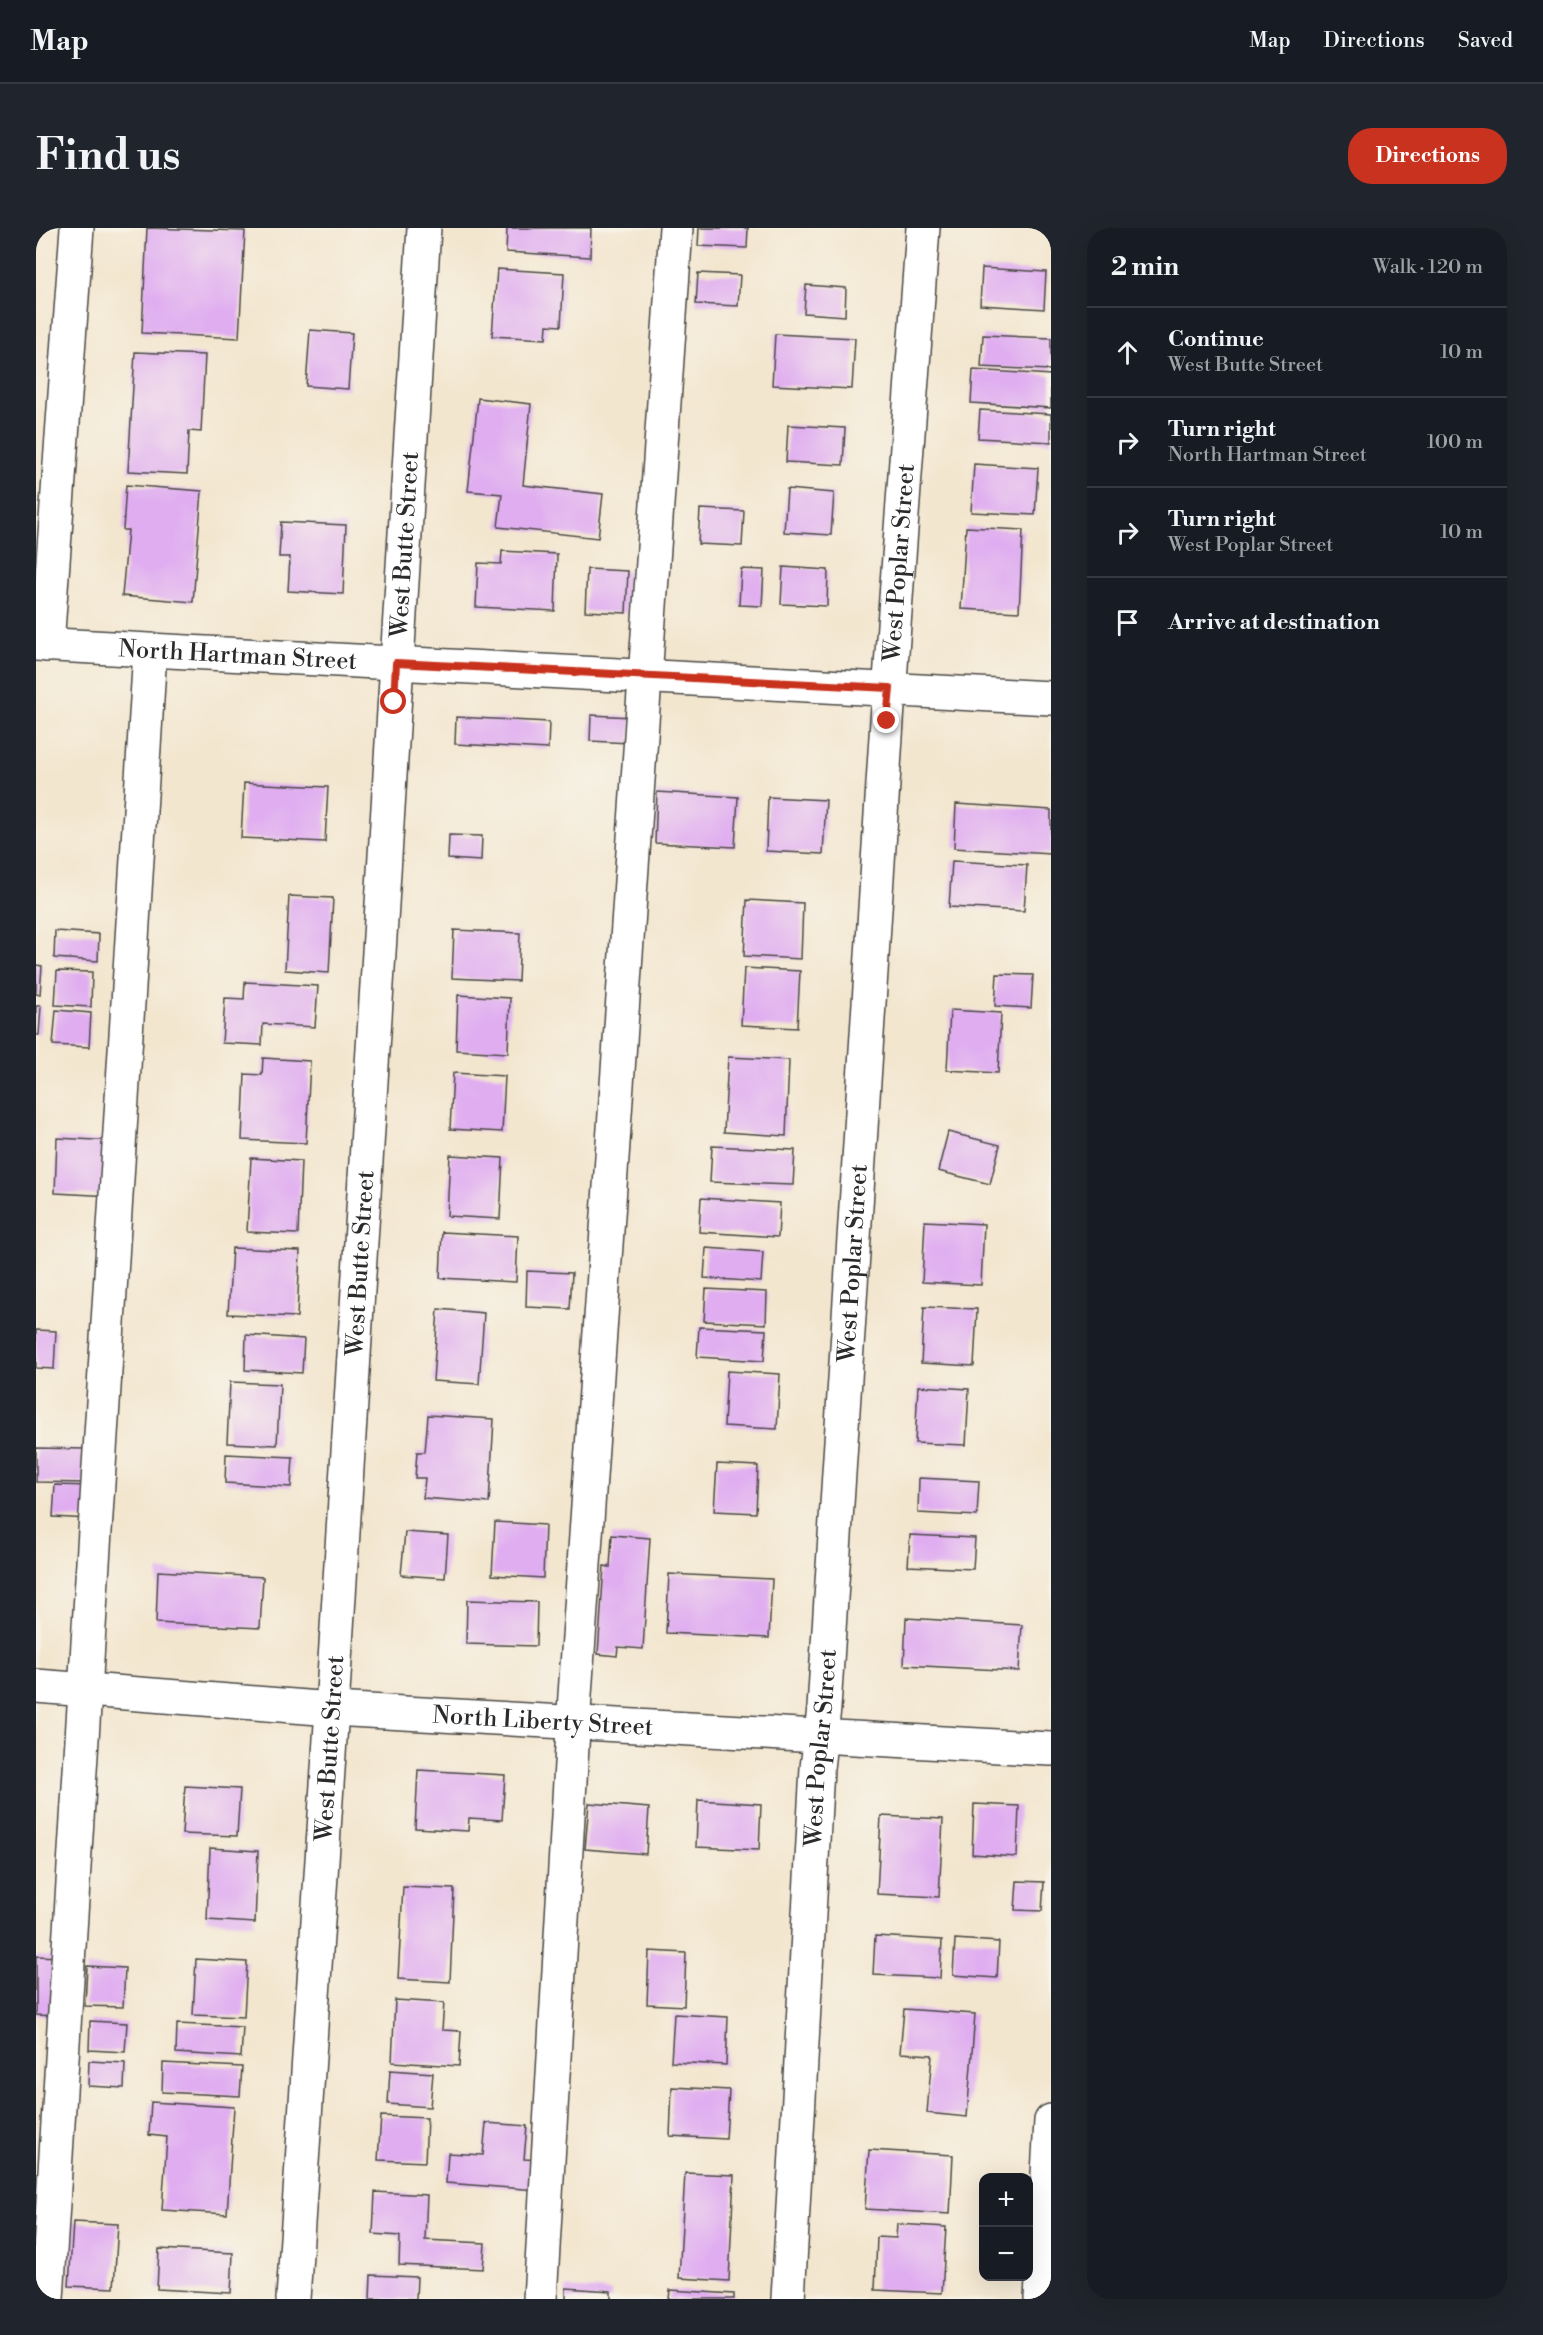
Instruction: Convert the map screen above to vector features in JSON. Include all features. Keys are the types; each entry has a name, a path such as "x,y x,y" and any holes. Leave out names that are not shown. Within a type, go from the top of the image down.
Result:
{"street":[{"path":"41,644 77,228"},
{"name":"West Butte Street","path":"293,2299 424,228"},
{"path":"540,2299 575,1721 676,228"},
{"name":"West Poplar Street","path":"788,2299 821,1737 890,688 923,228"},
{"name":"North Hartman Street","path":"41,644 1051,698"},
{"path":"47,2299 150,651"},
{"name":"North Liberty Street","path":"36,1686 332,1709 1051,1749"},
{"path":"1041,2299 1051,2121"}],"building":[{"path":"147,228 245,231 239,338 142,333"},
{"path":"507,228 591,228 590,257 506,252"},
{"path":"699,228 748,228 747,248 698,246"},
{"path":"982,268 1046,272 1044,309 980,305"},
{"path":"497,269 564,273 561,326 547,325 546,339 492,336"},
{"path":"698,273 740,275 738,306 696,304"},
{"path":"806,285 846,288 845,316 804,313"},
{"path":"310,330 352,333 348,389 306,386"},
{"path":"775,334 855,338 852,389 772,385"},
{"path":"983,335 1051,338 1051,370 981,367"},
{"path":"135,352 205,355 201,432 189,431 187,474 128,471"},
{"path":"973,370 1051,375 1051,408 971,403"},
{"path":"478,398 531,404 523,485 603,494 598,538 498,527 502,494 468,491"},
{"path":"980,410 1051,414 1051,442 978,438"},
{"path":"788,425 845,428 843,465 786,462"},
{"path":"974,464 1038,468 1035,515 971,512"},
{"path":"126,485 202,491 193,602 122,596 128,530 123,530"},
{"path":"787,489 834,493 831,535 784,532"},
{"path":"700,509 744,511 742,546 698,544"},
{"path":"281,522 346,525 343,594 288,591 290,557 279,557"},
{"path":"966,527 1023,530 1019,612 961,609"},
{"path":"502,551 557,554 555,611 476,607 478,563 501,564"},
{"path":"783,567 828,570 827,606 781,604"},
{"path":"587,569 628,571 626,613 585,611"},
{"path":"741,569 764,570 762,606 739,605"},
{"path":"591,715 632,717 630,743 590,741"},
{"path":"456,717 549,722 548,749 455,744"},
{"path":"244,783 328,787 325,842 241,838"},
{"path":"657,792 738,797 735,847 655,843"},
{"path":"768,797 826,800 823,854 766,851"},
{"path":"956,804 1051,810 1051,854 954,848"},
{"path":"449,835 482,836 481,861 448,859"},
{"path":"952,861 1027,865 1024,911 949,907"},
{"path":"289,896 333,898 329,973 285,970"},
{"path":"747,900 803,903 801,959 744,956"},
{"path":"454,930 520,933 518,981 452,978"},
{"path":"55,931 99,934 98,961 54,958"},
{"path":"36,965 42,966 40,995 36,994"},
{"path":"744,968 800,971 797,1028 741,1025"},
{"path":"57,971 92,972 91,1007 55,1005"},
{"path":"997,974 1033,975 1031,1008 995,1006"},
{"path":"245,982 318,986 315,1027 263,1024 262,1045 222,1043 225,998 244,999"},
{"path":"458,995 510,998 508,1053 456,1050"},
{"path":"36,1006 41,1006 39,1035 36,1035"},
{"path":"56,1010 91,1013 89,1047 53,1045"},
{"path":"950,1010 1001,1013 998,1073 947,1070"},
{"path":"728,1057 789,1060 786,1136 724,1132"},
{"path":"263,1058 310,1061 306,1143 242,1140 245,1074 262,1075"},
{"path":"453,1073 505,1076 502,1132 450,1129"},
{"path":"948,1132 1000,1145 990,1184 938,1171"},
{"path":"57,1138 115,1141 112,1196 55,1193"},
{"path":"712,1146 795,1150 793,1185 710,1182"},
{"path":"450,1155 503,1158 500,1219 447,1216"},
{"path":"251,1158 301,1161 298,1234 247,1232"},
{"path":"701,1198 780,1203 778,1237 699,1232"},
{"path":"925,1221 984,1224 981,1285 922,1282"},
{"path":"442,1232 518,1236 516,1282 440,1278"},
{"path":"232,1248 300,1251 297,1317 228,1314"},
{"path":"706,1248 763,1252 761,1282 704,1278"},
{"path":"527,1271 572,1273 570,1309 526,1307"},
{"path":"706,1289 767,1292 766,1324 704,1321"},
{"path":"924,1307 977,1309 974,1366 921,1363"},
{"path":"438,1309 484,1313 479,1384 433,1381"},
{"path":"699,1327 766,1330 764,1361 697,1357"},
{"path":"36,1330 56,1331 54,1369 36,1368"},
{"path":"246,1335 304,1339 302,1373 245,1370"},
{"path":"727,1371 780,1374 777,1429 724,1426"},
{"path":"230,1382 280,1384 277,1445 227,1443"},
{"path":"918,1386 969,1389 966,1445 915,1443"},
{"path":"428,1415 494,1419 489,1503 423,1498 425,1478 415,1478 417,1452 425,1452"},
{"path":"36,1448 86,1449 86,1483 36,1482"},
{"path":"226,1454 293,1457 291,1487 225,1483"},
{"path":"717,1464 758,1466 756,1513 714,1511"},
{"path":"919,1478 979,1481 977,1516 918,1513"},
{"path":"55,1485 91,1486 89,1519 53,1517"},
{"path":"495,1522 545,1525 543,1578 492,1575"},
{"path":"405,1532 448,1535 445,1578 401,1575"},
{"path":"612,1535 650,1538 643,1649 618,1647 617,1656 598,1654 604,1566 610,1567"},
{"path":"910,1535 975,1538 973,1569 908,1566"},
{"path":"158,1571 263,1577 260,1628 156,1623"},
{"path":"669,1574 772,1579 769,1638 666,1633"},
{"path":"467,1600 537,1602 536,1646 466,1644"},
{"path":"906,1618 1022,1625 1019,1671 904,1665"},
{"path":"418,1770 505,1775 502,1820 469,1818 468,1831 415,1828"},
{"path":"185,1786 240,1789 237,1836 182,1834"},
{"path":"698,1800 761,1804 759,1850 696,1847"},
{"path":"589,1803 649,1808 646,1854 585,1849"},
{"path":"974,1804 1019,1806 1017,1857 972,1854"},
{"path":"881,1816 943,1819 939,1897 877,1894"},
{"path":"210,1848 258,1851 255,1923 207,1920"},
{"path":"1017,1881 1044,1882 1042,1911 1015,1910"},
{"path":"403,1887 454,1889 450,1982 398,1979"},
{"path":"875,1936 942,1940 940,1978 873,1975"},
{"path":"955,1939 999,1942 997,1978 953,1975"},
{"path":"649,1951 686,1953 684,2006 647,2004"},
{"path":"36,1956 60,1957 57,2016 36,2015"},
{"path":"196,1959 247,1962 244,2017 193,2015"},
{"path":"87,1966 125,1968 123,2007 85,2006"},
{"path":"395,2000 444,2003 442,2030 461,2031 459,2066 392,2062"},
{"path":"904,2009 975,2014 967,2117 927,2113 932,2055 900,2053"},
{"path":"674,2014 728,2017 726,2065 671,2062"},
{"path":"90,2021 127,2023 125,2052 89,2050"},
{"path":"177,2024 243,2027 241,2057 176,2053"},
{"path":"89,2061 125,2063 124,2088 88,2086"},
{"path":"163,2063 242,2067 240,2096 162,2092"},
{"path":"390,2070 433,2073 430,2107 388,2104"},
{"path":"672,2087 729,2090 726,2139 670,2136"},
{"path":"151,2102 234,2107 227,2214 162,2210 167,2137 149,2135"},
{"path":"381,2116 427,2118 425,2162 378,2160"},
{"path":"486,2123 527,2126 524,2159 539,2160 537,2190 446,2183 448,2153 483,2155"},
{"path":"869,2150 953,2155 950,2214 865,2209"},
{"path":"685,2173 734,2175 729,2281 679,2278"},
{"path":"375,2192 427,2195 425,2240 485,2243 483,2269 399,2265 400,2236 373,2234"},
{"path":"73,2222 118,2224 114,2288 69,2286"},
{"path":"897,2224 946,2227 942,2293 875,2290 877,2237 896,2238"},
{"path":"159,2249 233,2253 231,2293 157,2289"},
{"path":"371,2275 417,2277 416,2299 370,2299"},
{"path":"566,2288 611,2291 611,2299 566,2299"},
{"path":"670,2290 734,2294 734,2299 669,2299"}],"route":[{"path":"394,702 396,663 890,688 887,721"}]}
